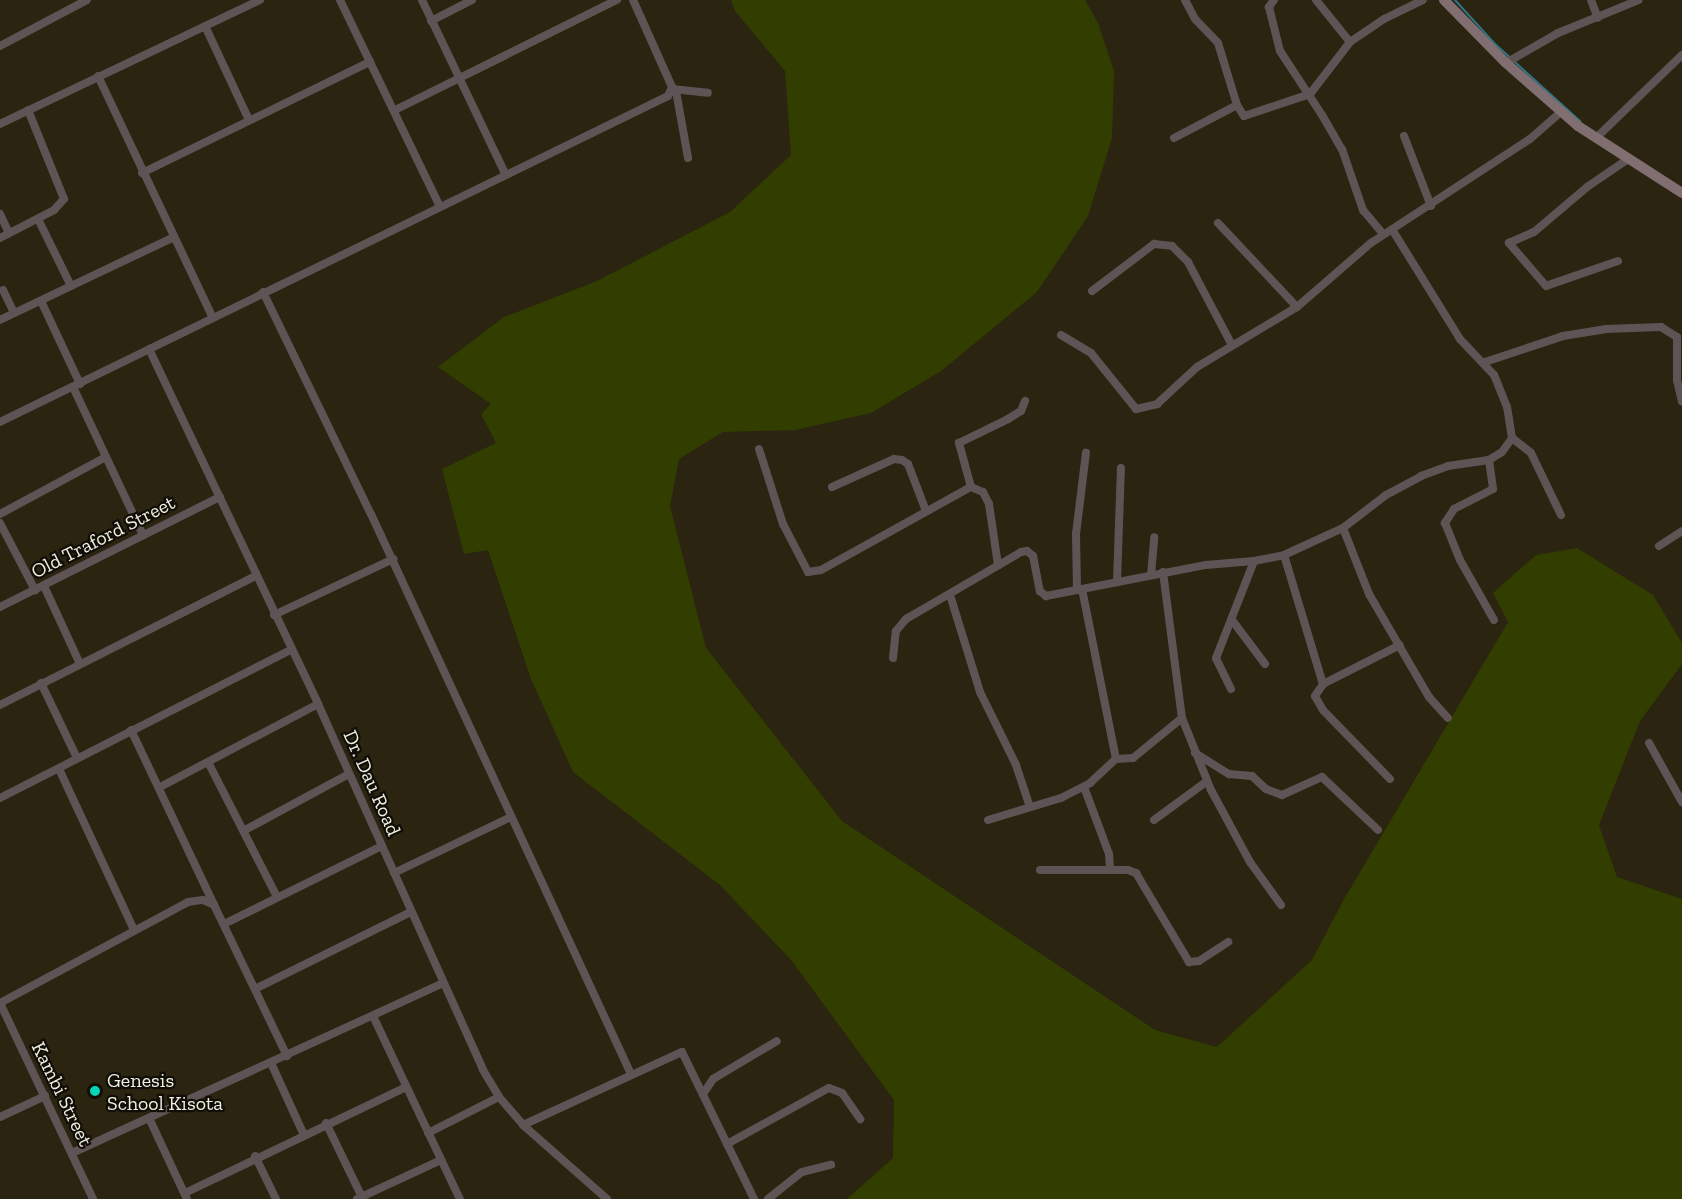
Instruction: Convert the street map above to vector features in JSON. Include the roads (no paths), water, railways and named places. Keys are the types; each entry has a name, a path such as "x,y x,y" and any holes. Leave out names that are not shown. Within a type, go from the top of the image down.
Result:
{"main road":[{"path":"1444,0 1506,63 1561,111 1596,138 1682,193"}],"street":[{"path":"0,46 87,0"},
{"path":"0,124 260,0"},
{"path":"340,0 440,207"},
{"path":"422,0 506,175"},
{"path":"431,21 472,0"},
{"path":"395,110 616,0"},
{"path":"633,0 674,90 688,158"},
{"path":"1185,0 1195,19 1218,43 1237,105 1247,116 1310,94 1350,42 1384,19 1423,0"},
{"path":"1274,0 1269,7 1276,41 1292,72 1310,94 1342,149 1364,210 1383,234"},
{"path":"1316,0 1350,42"},
{"path":"1591,0 1598,18"},
{"path":"1506,63 1558,33 1639,0"},
{"path":"205,26 249,120"},
{"path":"1596,138 1682,55"},
{"path":"142,173 370,62"},
{"path":"98,76 142,173 212,316"},
{"path":"674,90 708,93"},
{"path":"0,422 212,316 668,96 674,90"},
{"path":"1174,138 1237,105"},
{"path":"0,238 38,219 62,203 64,194 28,110"},
{"path":"1061,335 1091,353 1136,409 1151,406 1171,394 1184,378 1232,345 1297,307 1383,234 1393,231 1530,139 1561,111"},
{"path":"1404,136 1431,206"},
{"path":"1618,261 1546,286 1509,243 1533,232 1587,187 1628,159"},
{"path":"0,214 9,233"},
{"path":"38,219 70,286"},
{"path":"1218,223 1297,307"},
{"path":"1393,231 1460,339 1485,362 1502,393 1512,438 1531,453 1561,515"},
{"path":"0,320 174,237"},
{"path":"1092,291 1154,244 1172,246 1188,262 1232,345"},
{"path":"3,290 14,313"},
{"path":"263,292 393,560 631,1074"},
{"path":"41,301 104,458 143,535"},
{"path":"1485,362 1563,336 1606,329 1661,327 1677,337 1677,380 1682,401"},
{"name":"Dr. Dau Road","path":"149,349 290,650 318,704 443,983 499,1097 523,1125 607,1199"},
{"path":"998,565 989,504 983,492 972,487 959,443 1021,411 1025,401"},
{"path":"893,658 900,624 1027,550 1033,556 1043,594 1080,590 1163,572 1284,555 1343,528 1386,495 1421,476 1448,466 1489,460 1512,438"},
{"path":"759,449 783,524 808,572 821,570 972,487"},
{"path":"1086,453 1076,534 1080,590 1116,759"},
{"path":"0,514 104,458"},
{"path":"832,488 894,459 902,460 908,464 926,511"},
{"path":"1489,460 1493,489 1454,509 1445,523 1460,560 1494,620"},
{"path":"1116,581 1121,468"},
{"name":"Old Traford Street","path":"0,607 220,497"},
{"path":"0,523 35,590"},
{"path":"1343,528 1360,575 1429,697 1448,718"},
{"path":"1659,546 1682,531"},
{"path":"1151,574 1154,537"},
{"path":"1284,555 1323,684"},
{"path":"274,615 393,560"},
{"path":"1231,689 1216,658 1254,561"},
{"path":"1163,572 1182,718 1208,781 1250,862 1281,905"},
{"path":"0,705 255,576"},
{"path":"44,585 80,664"},
{"path":"950,595 980,692 1016,765 1030,807"},
{"path":"1232,620 1265,664"},
{"path":"1390,779 1323,710 1315,696 1323,684 1400,645"},
{"path":"0,798 290,650"},
{"path":"41,683 77,758"},
{"path":"160,787 209,764 318,704"},
{"path":"988,820 1084,787 1116,759 1133,758 1182,718"},
{"path":"131,730 287,1056"},
{"path":"1649,743 1682,802"},
{"path":"1195,753 1229,774 1252,776 1266,789 1282,795 1322,777 1378,830"},
{"path":"209,764 245,830 276,897"},
{"path":"59,768 134,930"},
{"path":"245,830 349,774"},
{"path":"1154,820 1208,781"},
{"path":"1084,787 1109,854 1110,870"},
{"path":"394,873 511,817"},
{"path":"224,924 382,846"},
{"path":"1040,870 1128,870 1140,878 1189,962 1199,961 1227,942"},
{"path":"0,1003 134,930 195,900 214,905"},
{"path":"255,988 411,912"},
{"path":"72,1153 443,983"},
{"name":"Kambi Street","path":"0,1003 93,1199"},
{"path":"373,1016 460,1199"},
{"path":"703,1094 713,1079 777,1041"},
{"path":"523,1125 682,1052 754,1199"},
{"path":"271,1063 303,1133"},
{"path":"149,1118 186,1196 255,1156 406,1087"},
{"path":"728,1144 829,1088 842,1093 860,1119"},
{"path":"0,1117 45,1096"},
{"path":"428,1133 499,1097"},
{"path":"326,1122 359,1198 441,1160"},
{"path":"255,1156 276,1199"},
{"path":"768,1199 802,1172 831,1165"}],"waterway":[{"path":"1455,0 1495,44 1580,121"}],"place":[{"name":"Genesis School Kisota","path":"95,1091"}]}
